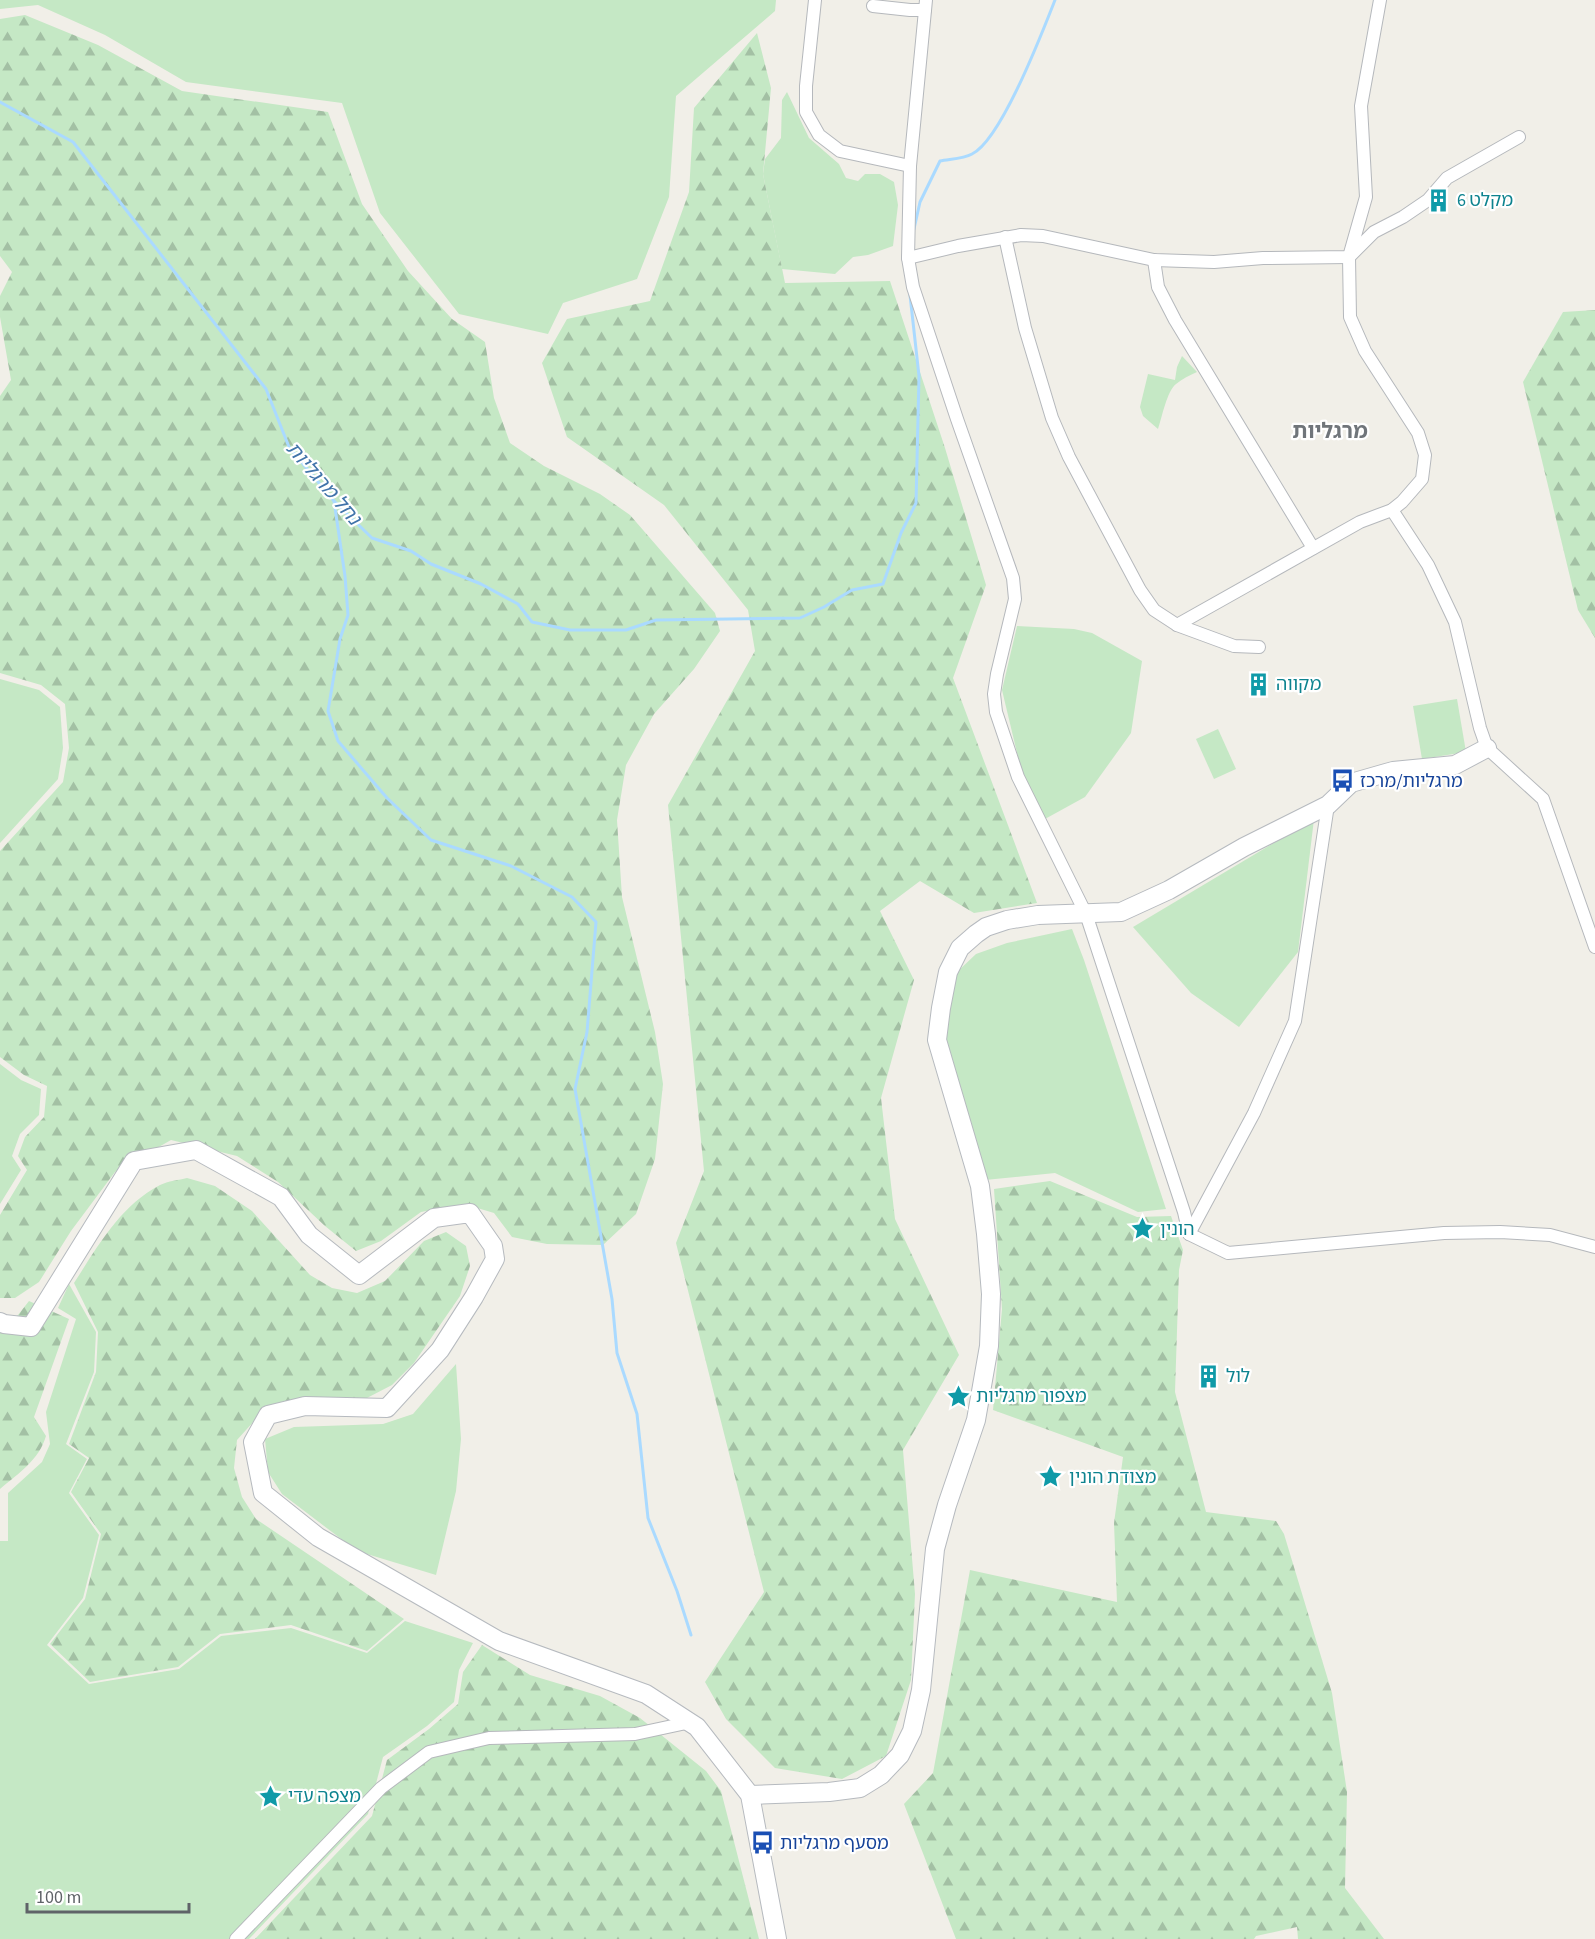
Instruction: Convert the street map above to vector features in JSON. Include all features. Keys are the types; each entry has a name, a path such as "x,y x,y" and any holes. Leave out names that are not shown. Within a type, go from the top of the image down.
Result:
{"main road":[{"path":"750,1795 828,1792 860,1788 881,1775 900,1755 912,1731 921,1690 935,1549 947,1505 976,1420 989,1347 992,1294 980,1186 937,1040 951,963 960,948 986,927 1019,918 1121,912 1169,890 1244,847 1328,805 1352,783 1393,771 1455,765 1487,748"},
{"path":"0,1322 30,1327 134,1161 196,1150 280,1197 309,1235 359,1275 434,1218 470,1213 493,1246 495,1259 440,1350 387,1408 305,1406 268,1415 253,1442 263,1493 318,1537 499,1641 646,1694 691,1722 750,1795 777,1939"}],"street":[{"path":"815,0 806,86 806,112 819,135 840,151 910,166"},
{"path":"1177,625 1360,522 1392,510 1422,479 1425,455 1418,433 1365,351 1350,317 1349,256 1366,197 1361,106 1380,0"},
{"path":"873,6 910,10 925,5 910,166 908,258 913,287 1013,578 1015,599 996,674 994,694 996,712 1018,777 1086,914 1189,1234 1228,1253 1444,1233 1500,1232 1550,1235 1595,1247"},
{"path":"908,258 1021,235 1043,236 1154,260 1214,262 1263,258 1349,256 1374,232 1428,200 1447,178 1519,137"},
{"path":"1005,237 1025,328 1052,418 1069,457 1140,590 1154,610 1177,625 1234,646 1259,646"},
{"path":"1154,260 1158,287 1175,320 1313,548"},
{"path":"1392,510 1428,565 1455,622 1480,728 1487,748 1544,799 1595,947"},
{"path":"1189,1234 1254,1113 1295,1021 1328,805"},
{"path":"236,1939 381,1788 429,1752 489,1738 635,1734 691,1722"}],"green space":[{"path":"0,0 776,0 775,11 676,96 669,197 637,279 563,303 548,334 459,314 380,213 342,103 186,82 105,35 38,5 0,9"},
{"path":"25,15 98,45 182,91 328,112 362,204 408,271 452,319 485,342 494,398 510,443 544,466 600,494 630,515 715,613 720,631 694,669 654,714 626,765 617,820 622,897 655,1032 663,1084 655,1159 636,1214 603,1245 547,1244 512,1237 494,1213 464,1204 421,1212 381,1241 356,1251 325,1226 278,1182 237,1156 171,1140 115,1172 71,1231 39,1282 15,1298 0,1298 0,1215 27,1170 18,1156 25,1137 44,1117 47,1086 24,1075 0,1057 0,851 63,782 69,748 65,704 41,685 0,673 0,396 11,380 0,317 0,296 12,272 0,256 0,19"},
{"path":"757,33 771,88 763,174 785,283 890,281 945,448 986,585 953,678 1037,903 974,913 920,881 880,911 914,980 881,1098 895,1219 959,1355 903,1450 915,1594 911,1680 886,1756 842,1779 775,1768 726,1719 705,1682 764,1592 676,1243 704,1171 668,805 755,651 748,610 664,505 567,437 542,363 567,319 650,301 689,192 694,108"},
{"path":"787,92 809,138 839,164 846,178 858,181 865,174 880,174 894,182 898,205 893,246 868,255 853,257 835,274 782,269 763,174 765,159 781,138 782,100"},
{"path":"1595,310 1595,638 1578,610 1523,382 1563,312"},
{"path":"1182,356 1197,372 1173,387 1167,398 1158,429 1143,416 1140,407 1148,374 1175,380"},
{"path":"1017,626 1074,629 1092,633 1142,661 1131,733 1085,797 1045,819 1023,778 1002,690"},
{"path":"0,679 39,690 60,707 63,748 58,779 0,843"},
{"path":"1457,699 1466,752 1422,759 1413,706"},
{"path":"1218,729 1236,769 1214,779 1196,739"},
{"path":"1314,819 1298,952 1239,1027 1191,993 1133,927"},
{"path":"1072,929 1166,1209 1138,1212 1055,1173 985,1180 942,1028 957,972 976,954 1007,943"},
{"path":"0,1064 21,1080 41,1089 39,1115 20,1134 12,1156 21,1170 0,1204"},
{"path":"187,1178 215,1186 252,1211 310,1275 332,1288 357,1293 385,1281 424,1241 446,1232 466,1246 470,1266 460,1296 414,1363 392,1385 365,1399 255,1420 237,1440 234,1468 242,1497 256,1519 404,1619 367,1651 291,1625 220,1634 178,1667 90,1682 50,1644 85,1599 101,1534 71,1492 89,1458 69,1444 96,1372 98,1332 74,1283 111,1228 133,1204 160,1185"},
{"path":"1050,1181 1137,1217 1171,1216 1183,1250 1179,1270 1175,1392 1206,1512 1276,1521 1284,1534 1332,1693 1347,1792 1345,1888 1384,1939 1298,1939 1297,1927 1256,1936 1254,1939 956,1939 904,1804 933,1773 970,1570 1117,1602 1114,1523 1123,1457 993,1410 1002,1309 994,1189"},
{"path":"69,1284 96,1332 94,1372 66,1444 87,1459 69,1493 99,1535 83,1598 47,1645 89,1684 179,1669 221,1636 291,1628 367,1653 405,1621 473,1643 459,1670 454,1702 427,1726 383,1757 368,1814 249,1939 0,1939 0,1541 8,1541 8,1493 42,1462 50,1444 46,1412 76,1319 58,1308"},
{"path":"29,1301 69,1319 34,1417 46,1436 43,1445 28,1466 0,1489 0,1326 18,1315"},
{"path":"456,1364 461,1439 456,1491 436,1575 357,1551 282,1494 268,1472 265,1439 294,1427 383,1424 413,1414"},
{"path":"482,1645 530,1675 600,1696 640,1718 706,1771 721,1791 759,1939 255,1939 372,1816 387,1760 458,1704 463,1672"}],"waterway":[{"path":"914,229 920,202 940,161 972,154 983,145 1008,108 1055,0"},
{"name":"נחל מרגליות","path":"0,102 73,142 266,389 289,447 334,501 372,538 411,551 431,564 481,584 518,604 532,622 570,630 626,630 656,620 800,618 852,590 883,584 901,533 916,503 919,376 910,295"},
{"path":"334,501 348,615 340,639 328,711 338,741 387,798 431,840 511,866 572,897 596,922 587,1032 575,1089 612,1299 617,1353 637,1414 648,1518 677,1591 691,1635"}],"place":[{"name":"מקלט 6","path":"1439,200"},
{"name":"מקווה","path":"1258,684"},
{"name":"מרגליות/מרכז","path":"1342,781"},
{"name":"הונין","path":"1142,1229"},
{"name":"לול","path":"1208,1376"},
{"name":"מצפור מרגליות","path":"958,1396"},
{"name":"מצודת הונין","path":"1051,1477"},
{"name":"מצפה עדי","path":"270,1796"},
{"name":"מסעף מרגליות","path":"762,1843"}],"district":[{"name":"מרגליות","path":"1330,431"}]}
